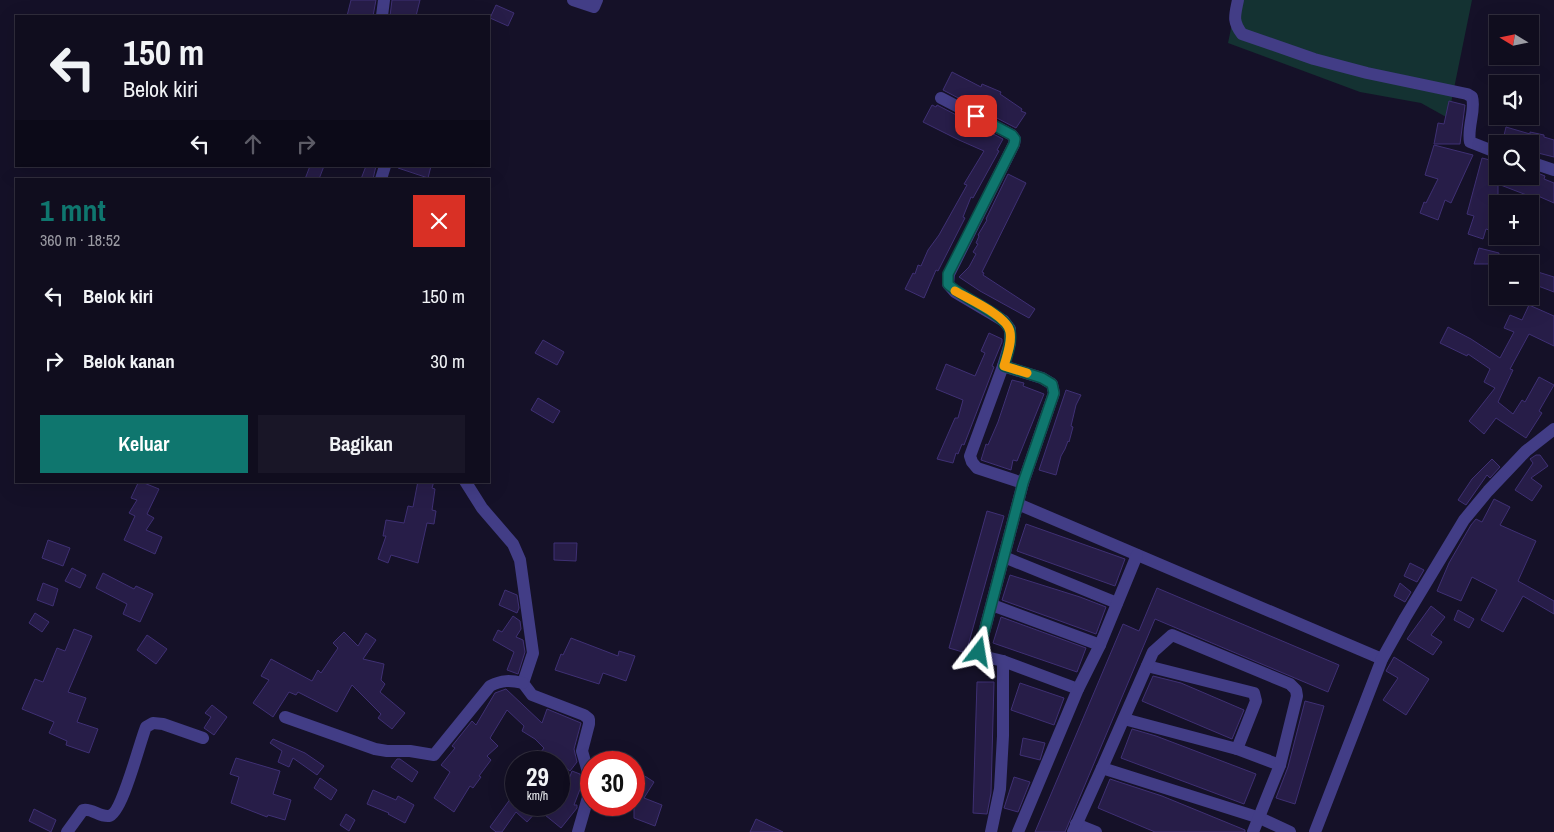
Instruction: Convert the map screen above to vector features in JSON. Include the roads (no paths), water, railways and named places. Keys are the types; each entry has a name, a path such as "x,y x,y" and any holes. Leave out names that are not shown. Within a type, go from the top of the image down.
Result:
{"street":[{"path":"382,15 384,0"},
{"path":"573,0 594,7 597,0"},
{"path":"1238,0 1234,20 1236,27 1242,34 1314,59 1359,71 1467,94 1472,97 1473,102 1470,142 1489,149"},
{"path":"941,98 1012,135 1015,139 948,274 948,284 955,292 1004,320 1010,329 1010,343 1004,366 970,456 977,468 1023,483"},
{"path":"1539,165 1554,170"},
{"path":"1004,366 1042,378 1052,384 1054,393 1023,483 979,652 982,656 1078,689"},
{"path":"1315,832 1382,659 1464,520 1488,491 1526,451 1554,429"},
{"path":"466,483 482,508 514,544 520,560 533,653 522,683"},
{"path":"1018,504 1382,659"},
{"path":"1018,832 1078,689 1100,645 1137,555"},
{"path":"1004,558 1117,603"},
{"path":"992,605 1100,645"},
{"path":"1096,832 1074,828 1153,652 1172,635 1290,684 1296,690 1297,696 1280,765 1253,832"},
{"path":"991,832 1000,789 1003,736 1003,662"},
{"path":"1147,666 1254,693 1256,702 1237,749"},
{"path":"285,717 375,749 410,751 434,755 490,686 509,680 522,683 532,695 589,718 590,724 582,751 591,787 578,832"},
{"path":"1124,718 1237,749 1280,765"},
{"path":"67,832 83,810 87,809 109,816 116,812 130,777 146,727 153,723 164,724 203,738"},
{"path":"1102,768 1260,818 1290,832"}]}
